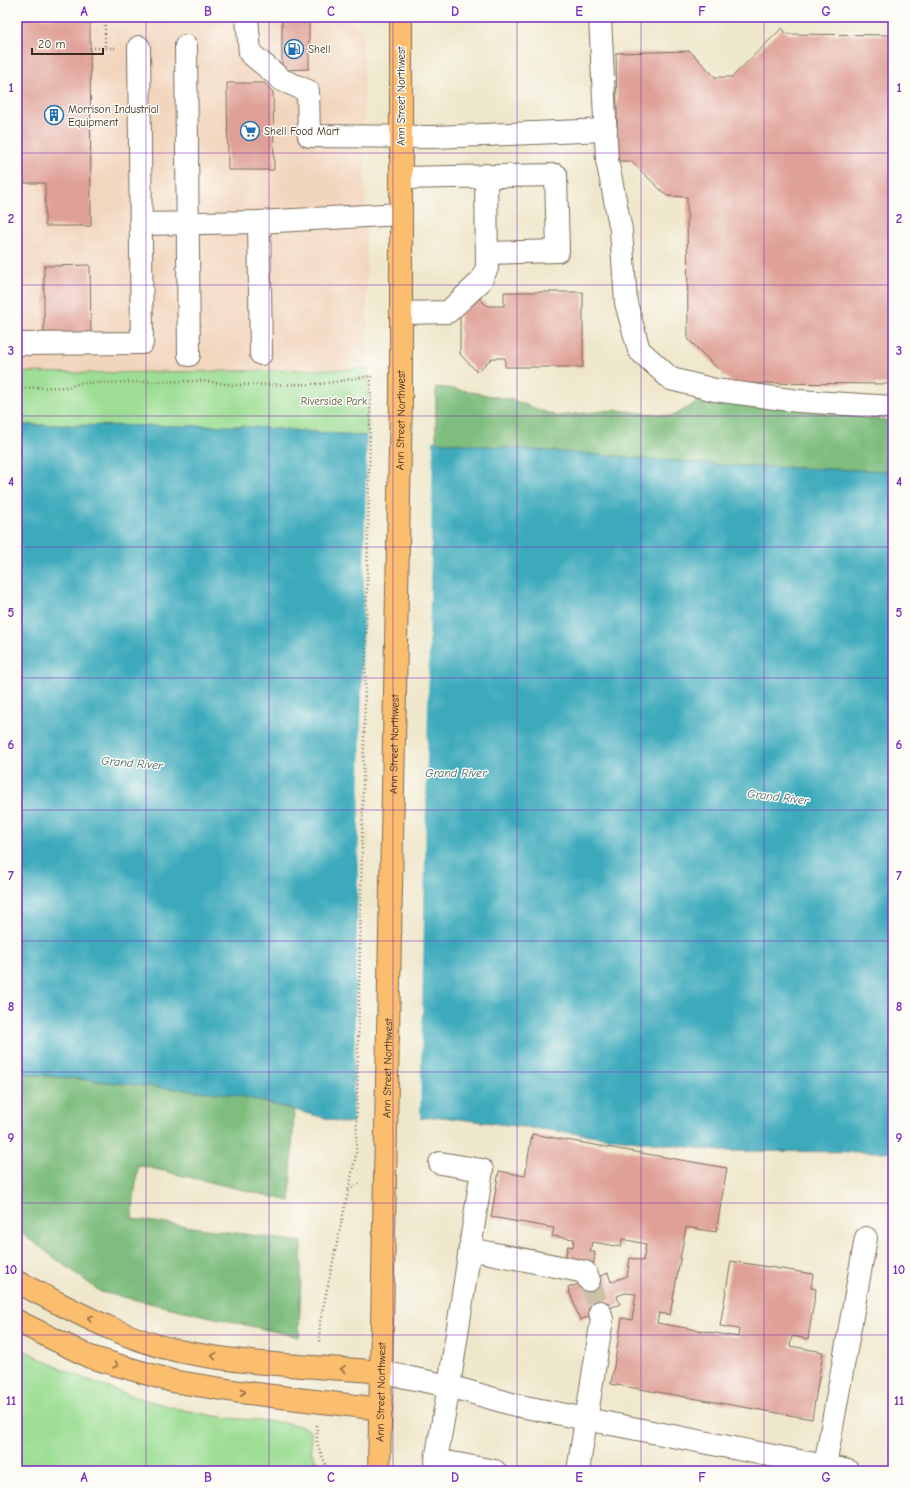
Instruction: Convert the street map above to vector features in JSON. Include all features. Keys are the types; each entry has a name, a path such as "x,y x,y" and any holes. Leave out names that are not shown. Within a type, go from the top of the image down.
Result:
{"main road":[{"name":"Ann Street Northwest","path":"380,1471 401,399 401,17"},
{"path":"17,1282 77,1313 134,1336 179,1351 248,1361 382,1372"},
{"path":"17,1321 90,1357 172,1382 240,1392 381,1409"}],"lane":[{"path":"247,17 250,53 282,80 308,91 309,136 401,136 606,130"},
{"path":"600,17 607,160 621,230 626,302 639,350 671,379 715,390 798,401 893,407"},
{"path":"186,46 189,355"},
{"path":"17,344 142,343 139,47"},
{"path":"401,178 486,175 556,175 558,251 487,253"},
{"path":"401,313 444,313 452,310 485,275 487,268 486,175"},
{"path":"141,224 259,222 401,214"},
{"path":"259,222 261,354"},
{"path":"440,1163 482,1170 450,1386 436,1460 495,1471"},
{"path":"824,1469 866,1238"},
{"path":"470,1249 585,1272 589,1280"},
{"path":"578,1471 602,1319 600,1312"},
{"path":"382,1372 450,1386 515,1405 586,1420 653,1431 824,1469 848,1471"}],"path":[{"path":"105,17 105,48"},
{"path":"17,388 69,387 80,383 204,381 234,385 321,384 371,376 372,397 356,1155 320,1322"},
{"path":"317,1443 328,1471"}],"shaded area":[{"path":"17,17 343,17 363,31 368,369 91,373 17,372"}],"green space":[{"name":"Riverside Park","path":"368,369 367,436 241,426 17,425 17,372 91,373"},
{"path":"436,387 456,389 512,400 556,416 615,410 673,416 704,398 893,421 893,471 736,466 436,442"},
{"path":"17,1073 237,1095 294,1110 290,1201 138,1165 132,1219 302,1242 299,1337 101,1292 17,1230"},
{"path":"17,1347 40,1359 87,1379 135,1397 159,1404 221,1417 292,1424 303,1427 311,1431 311,1452 324,1471 17,1471"}],"water":[{"name":"Grand River","path":"17,425 241,426 736,466 893,471 893,1152 720,1151 442,1117 344,1123 237,1095 17,1073"}],"pier":[{"path":"367,434 433,440 420,1120 353,1124"}],"building":[{"path":"282,17 309,17 309,69 282,70"},
{"name":"Morrison Industrial Equipment","path":"17,18 90,18 91,226 45,226 45,183 17,183"},
{"path":"782,28 787,34 893,35 893,384 732,383 688,339 687,197 667,196 631,161 618,161 616,53 690,51 715,77 732,77"},
{"name":"Shell Food Mart","path":"227,83 264,83 273,92 274,170 228,170"},
{"path":"90,265 91,335 44,335 44,266"},
{"path":"504,292 583,292 583,367 505,367 505,358 492,358 477,372 460,354 460,315 478,297 487,306 504,306"},
{"path":"532,1134 727,1168 716,1232 686,1227 670,1315 659,1313 657,1323 738,1337 739,1329 720,1326 731,1261 813,1274 811,1288 816,1289 808,1339 792,1336 790,1346 823,1352 812,1419 611,1384 622,1318 632,1320 636,1294 625,1293 617,1296 620,1304 580,1320 568,1288 608,1273 611,1282 627,1276 630,1258 643,1261 646,1244 622,1239 621,1247 592,1242 590,1252 595,1252 594,1263 565,1258 568,1246 573,1247 574,1239 552,1236 554,1228 491,1217 499,1171 525,1176"}],"tunnel":[{"path":"589,1280 600,1312"}],"place":[{"name":"Shell","path":"294,49"},
{"name":"Morrison Industrial Equipment","path":"54,115"},
{"name":"Shell Food Mart","path":"250,131"}]}
